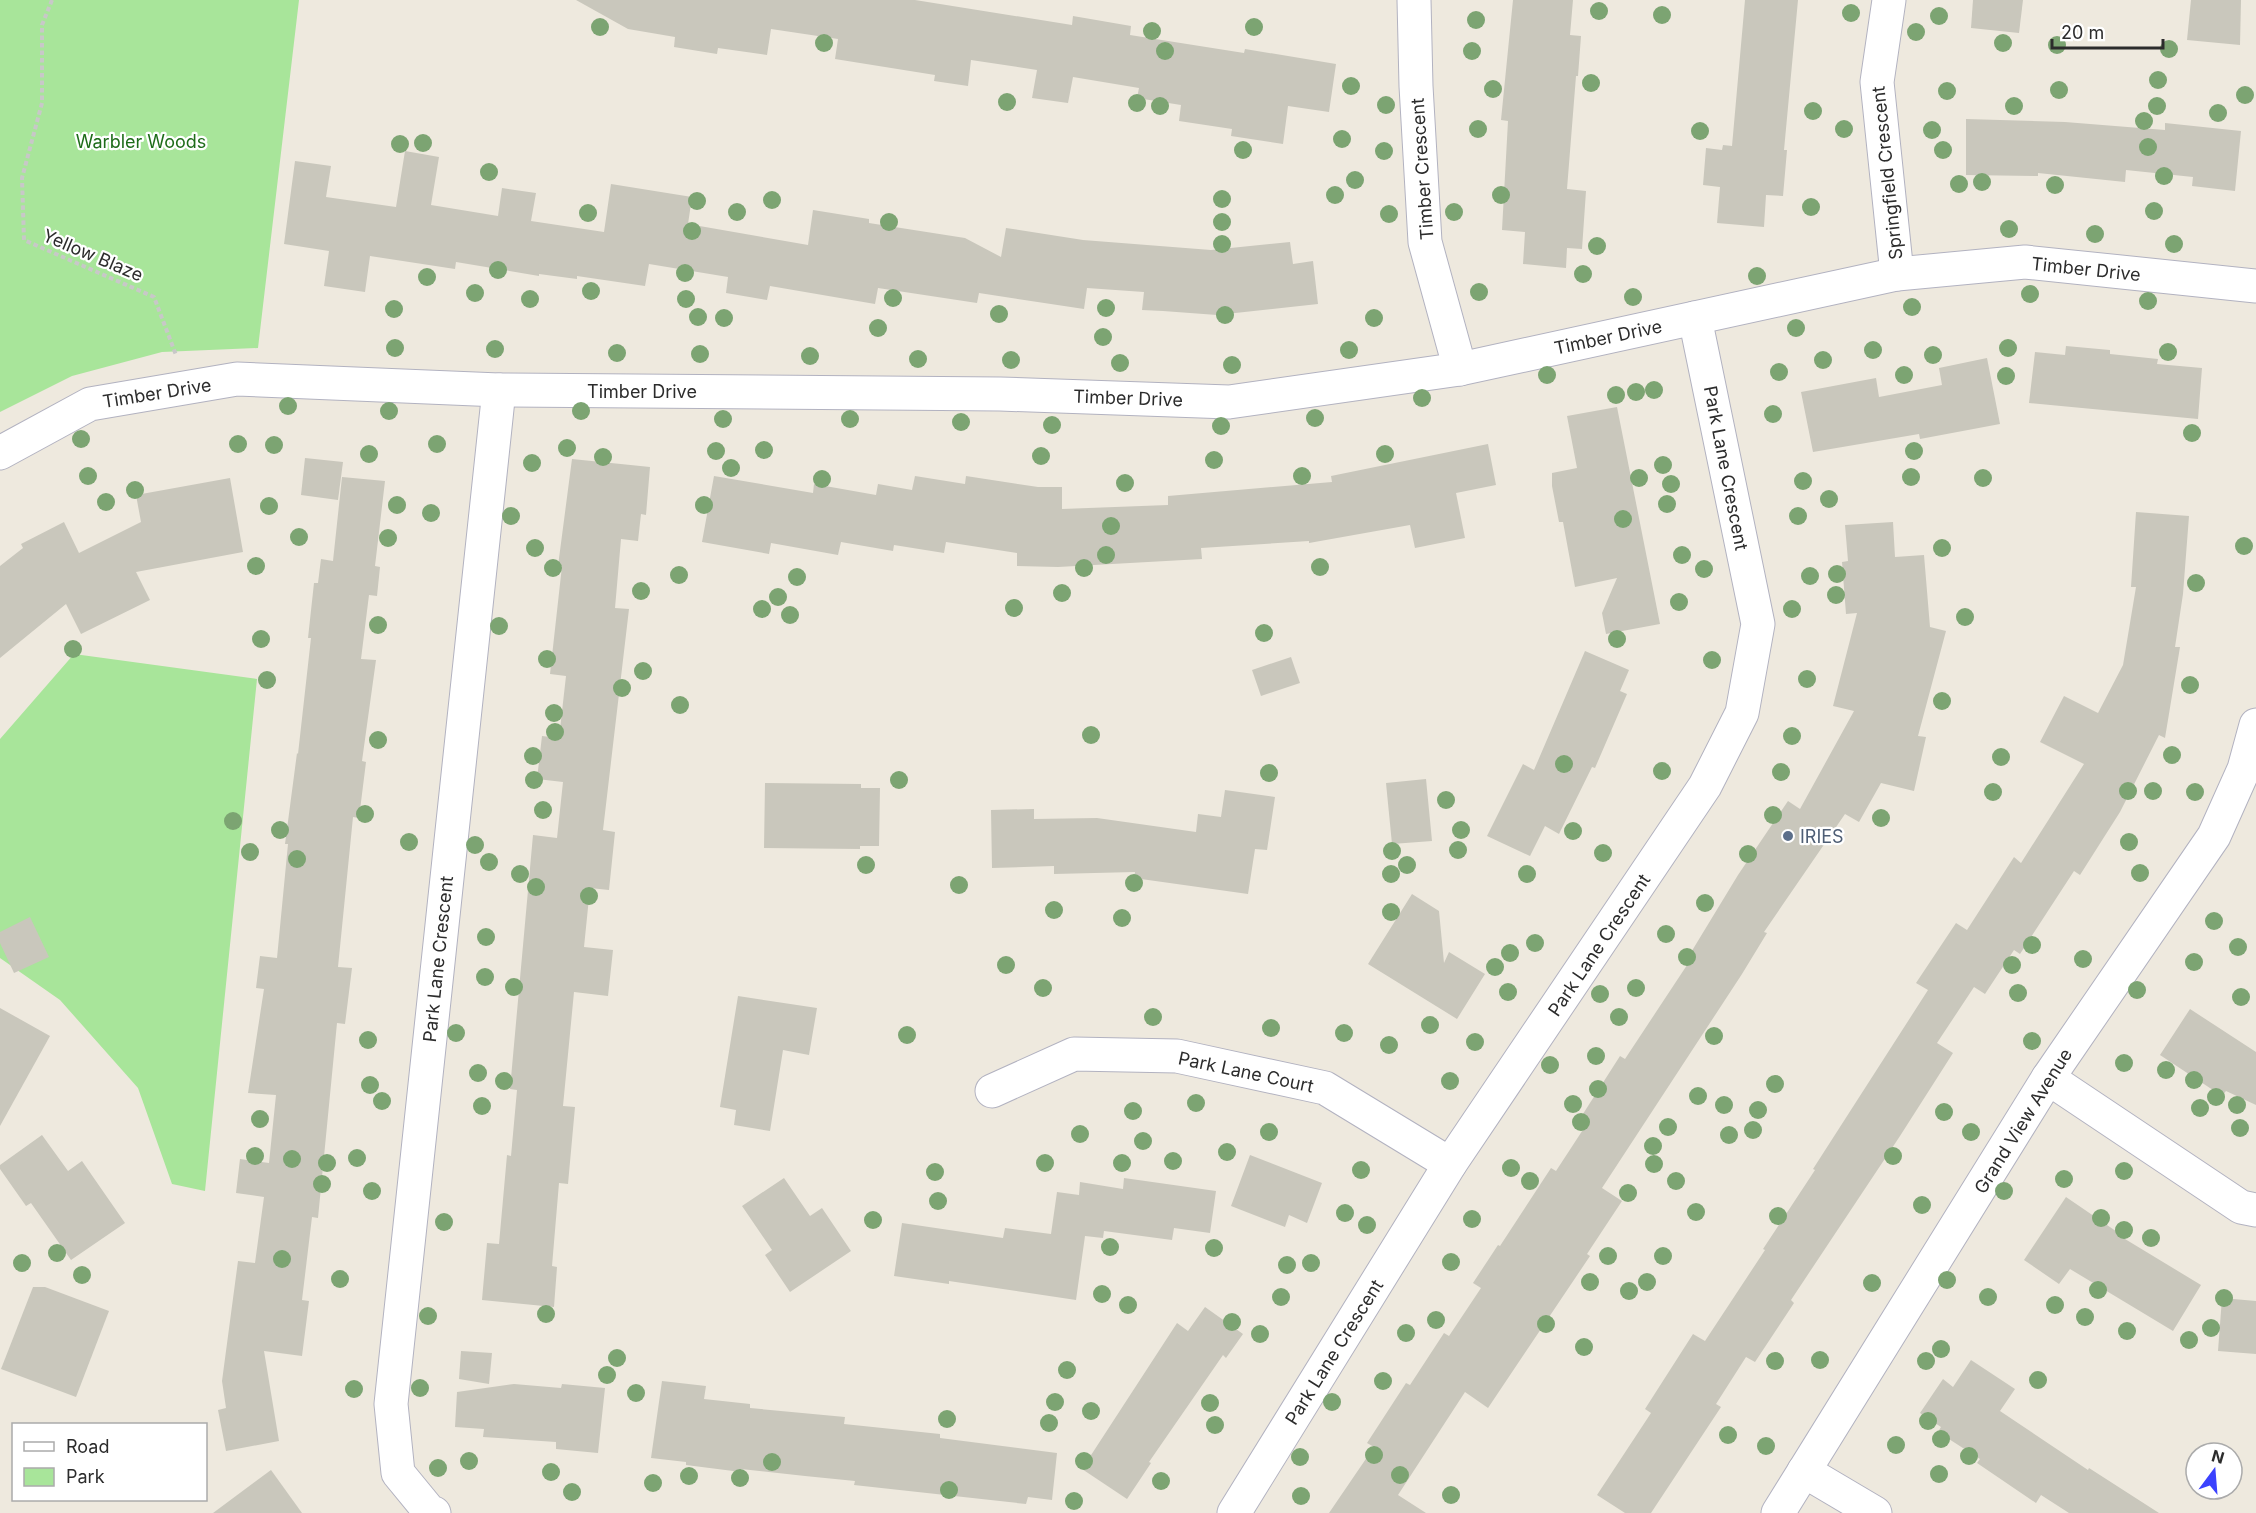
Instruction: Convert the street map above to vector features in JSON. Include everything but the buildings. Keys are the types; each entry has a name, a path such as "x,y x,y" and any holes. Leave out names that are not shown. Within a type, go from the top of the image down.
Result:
{"street":[{"name":"Timber Crescent","path":"1414,0 1416,86 1425,242 1460,369"},
{"name":"Springfield Crescent","path":"1889,0 1877,82 1898,274"},
{"name":"Timber Drive","path":"0,453 90,404 237,379 499,390 1000,394 1229,402 1460,369 1898,274 2025,262 2256,286"},
{"name":"Park Lane Crescent","path":"1234,1513 1450,1164 1706,786 1742,713 1758,624 1695,318"},
{"name":"Park Lane Crescent","path":"434,1513 430,1512 399,1473 391,1404 499,390"},
{"name":"Grand View Avenue","path":"1778,1513 2048,1078 2214,836 2244,769 2256,725"},
{"name":"Park Lane Court","path":"992,1091 1074,1054 1177,1056 1325,1088 1450,1164"},
{"path":"2048,1078 2241,1207 2256,1210"},
{"path":"1804,1471 1875,1513"}],"path":[{"name":"Yellow Blaze","path":"52,0 42,25 42,103 22,178 24,240 154,297 188,388"}],"green space":[{"name":"Warbler Woods","path":"0,0 299,0 258,348 162,352 72,376 0,412"},
{"path":"74,654 257,679 205,1191 172,1184 138,1088 60,1000 0,958 0,739"}],"place":[{"name":"IRIES","path":"1788,836"}]}
